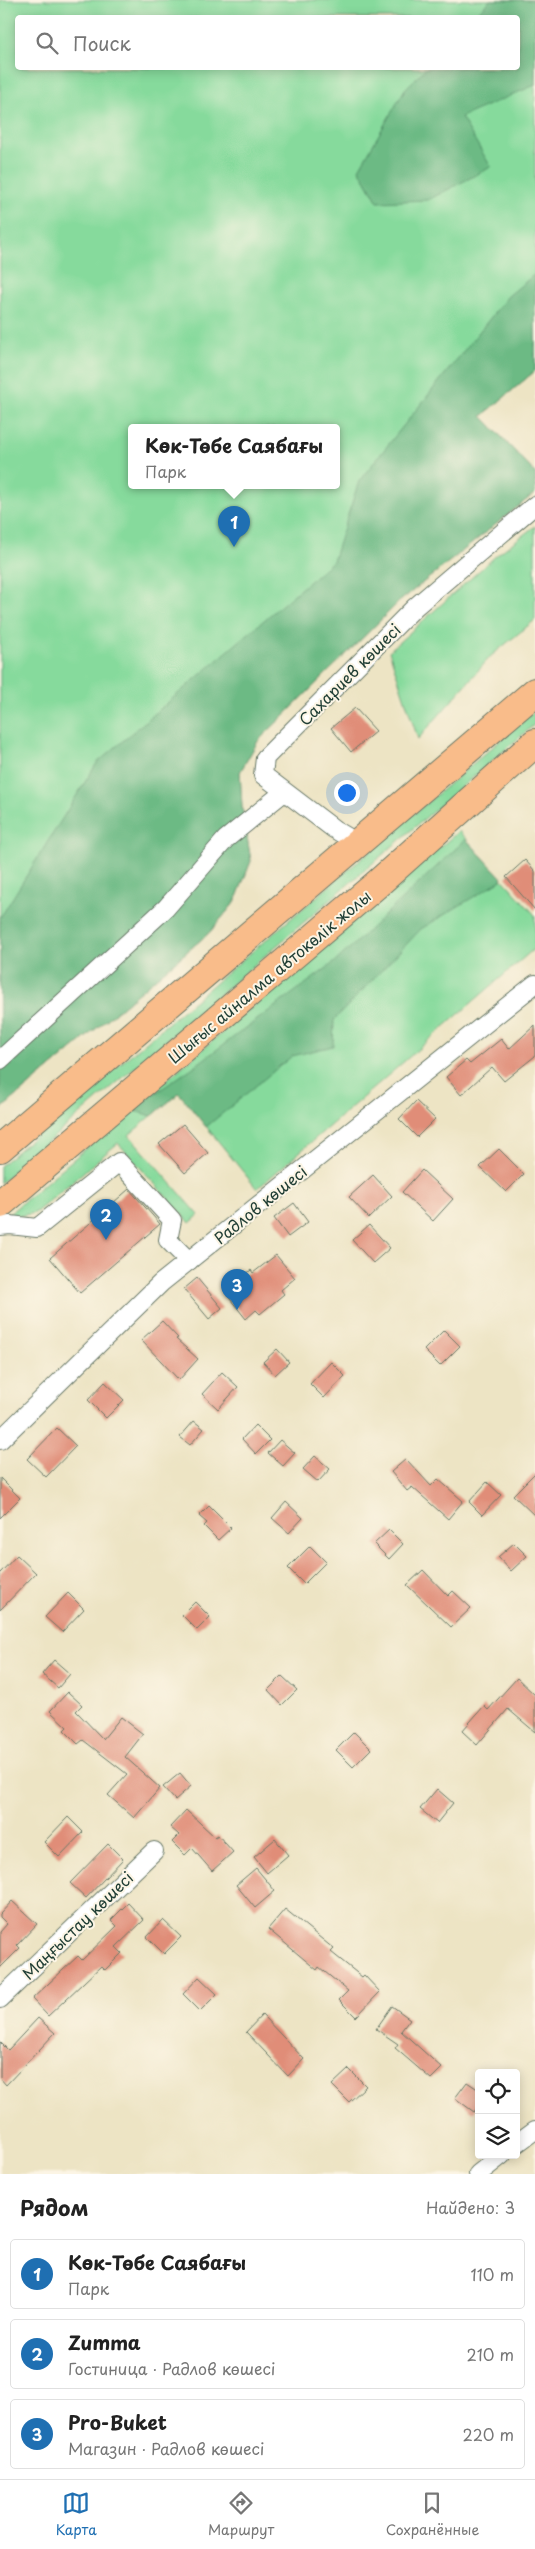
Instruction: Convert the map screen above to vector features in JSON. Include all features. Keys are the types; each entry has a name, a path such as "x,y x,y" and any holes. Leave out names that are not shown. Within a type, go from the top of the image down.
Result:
{"main road":[{"path":"0,1148 356,842 535,692"},
{"name":"Шығыс айналма автокөлік жолы","path":"0,1204 376,885 535,743"}],"street":[{"name":"Сахариев көшесі","path":"356,842 334,829 262,775 265,758 415,607 535,505"},
{"path":"0,1060 166,908 226,839 284,792"},
{"name":"Радлов көшесі","path":"0,1440 161,1283 532,992"},
{"path":"0,1226 10,1224 36,1228 119,1162 172,1220 168,1240 189,1261"},
{"name":"Маңғыстау көшесі","path":"0,1999 154,1851"},
{"path":"520,2141 535,2130"},
{"path":"478,2174 497,2159"}],"green space":[{"path":"0,0 535,0 535,371 482,416 535,473 535,493 400,601 258,741 240,772 242,807 251,861 235,902 209,933 0,1110"},
{"path":"490,0 535,0 535,85 461,117 491,167 428,200 378,202 359,169 405,89 424,70 520,70 520,15 476,15"},
{"path":"535,274 535,371 482,416 535,473 535,493 400,601 258,741 240,772 242,807 251,861 235,902 209,933 0,1110 0,918 97,763 333,561 359,481 508,296"},
{"path":"535,526 535,620 491,656 418,739 389,651 498,554"},
{"path":"535,711 535,724 0,1183 0,1166"},
{"path":"459,831 535,915 535,948 257,1189 179,1093 129,1135 199,1215 190,1223 118,1143 35,1213 3,1219"},
{"path":"466,839 503,879 421,929 334,1020 333,1046 292,1056 206,1127 179,1093 152,1116 131,1110 192,1068 335,962"}],"building":[{"path":"355,708 376,731 351,752 331,728"},
{"path":"525,860 535,871 535,910 506,877"},
{"path":"535,1025 535,1056 504,1081 492,1067 461,1095 446,1077 466,1060 470,1064 501,1039 509,1049"},
{"path":"416,1101 435,1119 417,1137 399,1119"},
{"path":"183,1124 208,1153 185,1173 159,1144"},
{"path":"499,1149 524,1174 506,1192 480,1167"},
{"path":"422,1170 453,1199 433,1221 402,1192"},
{"path":"373,1175 392,1196 369,1218 349,1197"},
{"path":"129,1189 160,1224 80,1293 50,1258"},
{"path":"294,1203 308,1222 288,1237 274,1218"},
{"path":"369,1225 390,1248 373,1263 352,1240"},
{"path":"276,1255 295,1278 281,1290 284,1294 260,1314 256,1310 246,1319 227,1295 242,1283 239,1280 251,1270 253,1273"},
{"path":"197,1278 222,1308 209,1319 184,1289"},
{"path":"162,1321 178,1338 176,1339 198,1359 179,1380 141,1340"},
{"path":"444,1330 460,1346 440,1366 424,1350"},
{"path":"277,1349 289,1362 275,1375 263,1362"},
{"path":"331,1362 345,1376 324,1398 310,1384"},
{"path":"222,1372 238,1387 218,1409 202,1394"},
{"path":"105,1382 124,1400 106,1418 88,1400"},
{"path":"194,1421 204,1429 190,1445 180,1437"},
{"path":"255,1425 270,1440 256,1454 242,1439"},
{"path":"57,1428 76,1446 46,1477 27,1459"},
{"path":"280,1440 295,1453 283,1466 268,1453"},
{"path":"315,1456 330,1469 318,1482 303,1469"},
{"path":"406,1459 431,1486 438,1479 463,1501 448,1519 412,1487 407,1491 391,1472"},
{"path":"535,1473 535,1516 513,1495"},
{"path":"0,1478 20,1498 0,1518"},
{"path":"487,1482 501,1495 482,1515 469,1502"},
{"path":"286,1502 303,1518 289,1533 272,1518"},
{"path":"209,1506 231,1528 218,1540 204,1526 207,1523 199,1516"},
{"path":"389,1530 403,1544 389,1559 374,1544"},
{"path":"514,1543 527,1556 511,1571 498,1557"},
{"path":"310,1546 326,1562 304,1584 288,1568"},
{"path":"17,1555 36,1573 0,1610 0,1573"},
{"path":"423,1570 448,1596 453,1591 471,1608 451,1627 407,1585"},
{"path":"68,1593 84,1609 62,1632 45,1617"},
{"path":"195,1602 210,1617 197,1630 182,1615"},
{"path":"54,1660 70,1674 58,1688 42,1674"},
{"path":"282,1676 297,1690 282,1705 268,1690"},
{"path":"517,1678 535,1695 535,1732 508,1709 477,1745 462,1731 484,1706 488,1710"},
{"path":"68,1692 82,1705 76,1711 103,1739 121,1717 143,1734 125,1757 160,1788 134,1818 108,1795 127,1774 83,1740 78,1744 64,1730 67,1727 50,1711"},
{"path":"354,1732 371,1749 353,1767 336,1750"},
{"path":"180,1773 191,1786 175,1800 163,1787"},
{"path":"437,1789 453,1803 437,1823 420,1809"},
{"path":"186,1810 215,1837 218,1835 233,1852 212,1871 192,1848 185,1855 172,1842 179,1835 170,1827"},
{"path":"68,1817 83,1832 59,1857 44,1842"},
{"path":"275,1839 288,1855 267,1873 254,1857"},
{"path":"108,1844 123,1859 86,1898 70,1883"},
{"path":"256,1868 275,1891 255,1908 236,1885"},
{"path":"12,1901 37,1924 17,1945 20,1948 0,1968 0,1932 7,1924 0,1917 0,1914"},
{"path":"128,1903 144,1920 116,1947 122,1953 105,1970 101,1966 48,2016 32,1999 78,1956 82,1960 117,1926 111,1920"},
{"path":"285,1909 334,1949 331,1952 362,1977 364,1975 380,1992 356,2017 339,2000 348,1991 319,1967 317,1970 268,1929"},
{"path":"163,1920 181,1937 164,1954 147,1937"},
{"path":"199,1977 217,1994 200,2011 183,1994"},
{"path":"392,2006 410,2019 401,2031 442,2068 431,2079 395,2048 398,2044 376,2029"},
{"path":"262,2015 304,2059 288,2076 246,2032"},
{"path":"38,2018 55,2033 6,2085 0,2078 0,2042 8,2050"},
{"path":"349,2069 366,2086 349,2102 332,2085"},
{"path":"467,2082 475,2087 475,2111 474,2112 455,2098"}],"place":[{"name":"Көк-Төбе Саябағы","path":"234,547"},
{"name":"Zumma","path":"106,1240"},
{"name":"Pro-Buket","path":"237,1310"}]}
